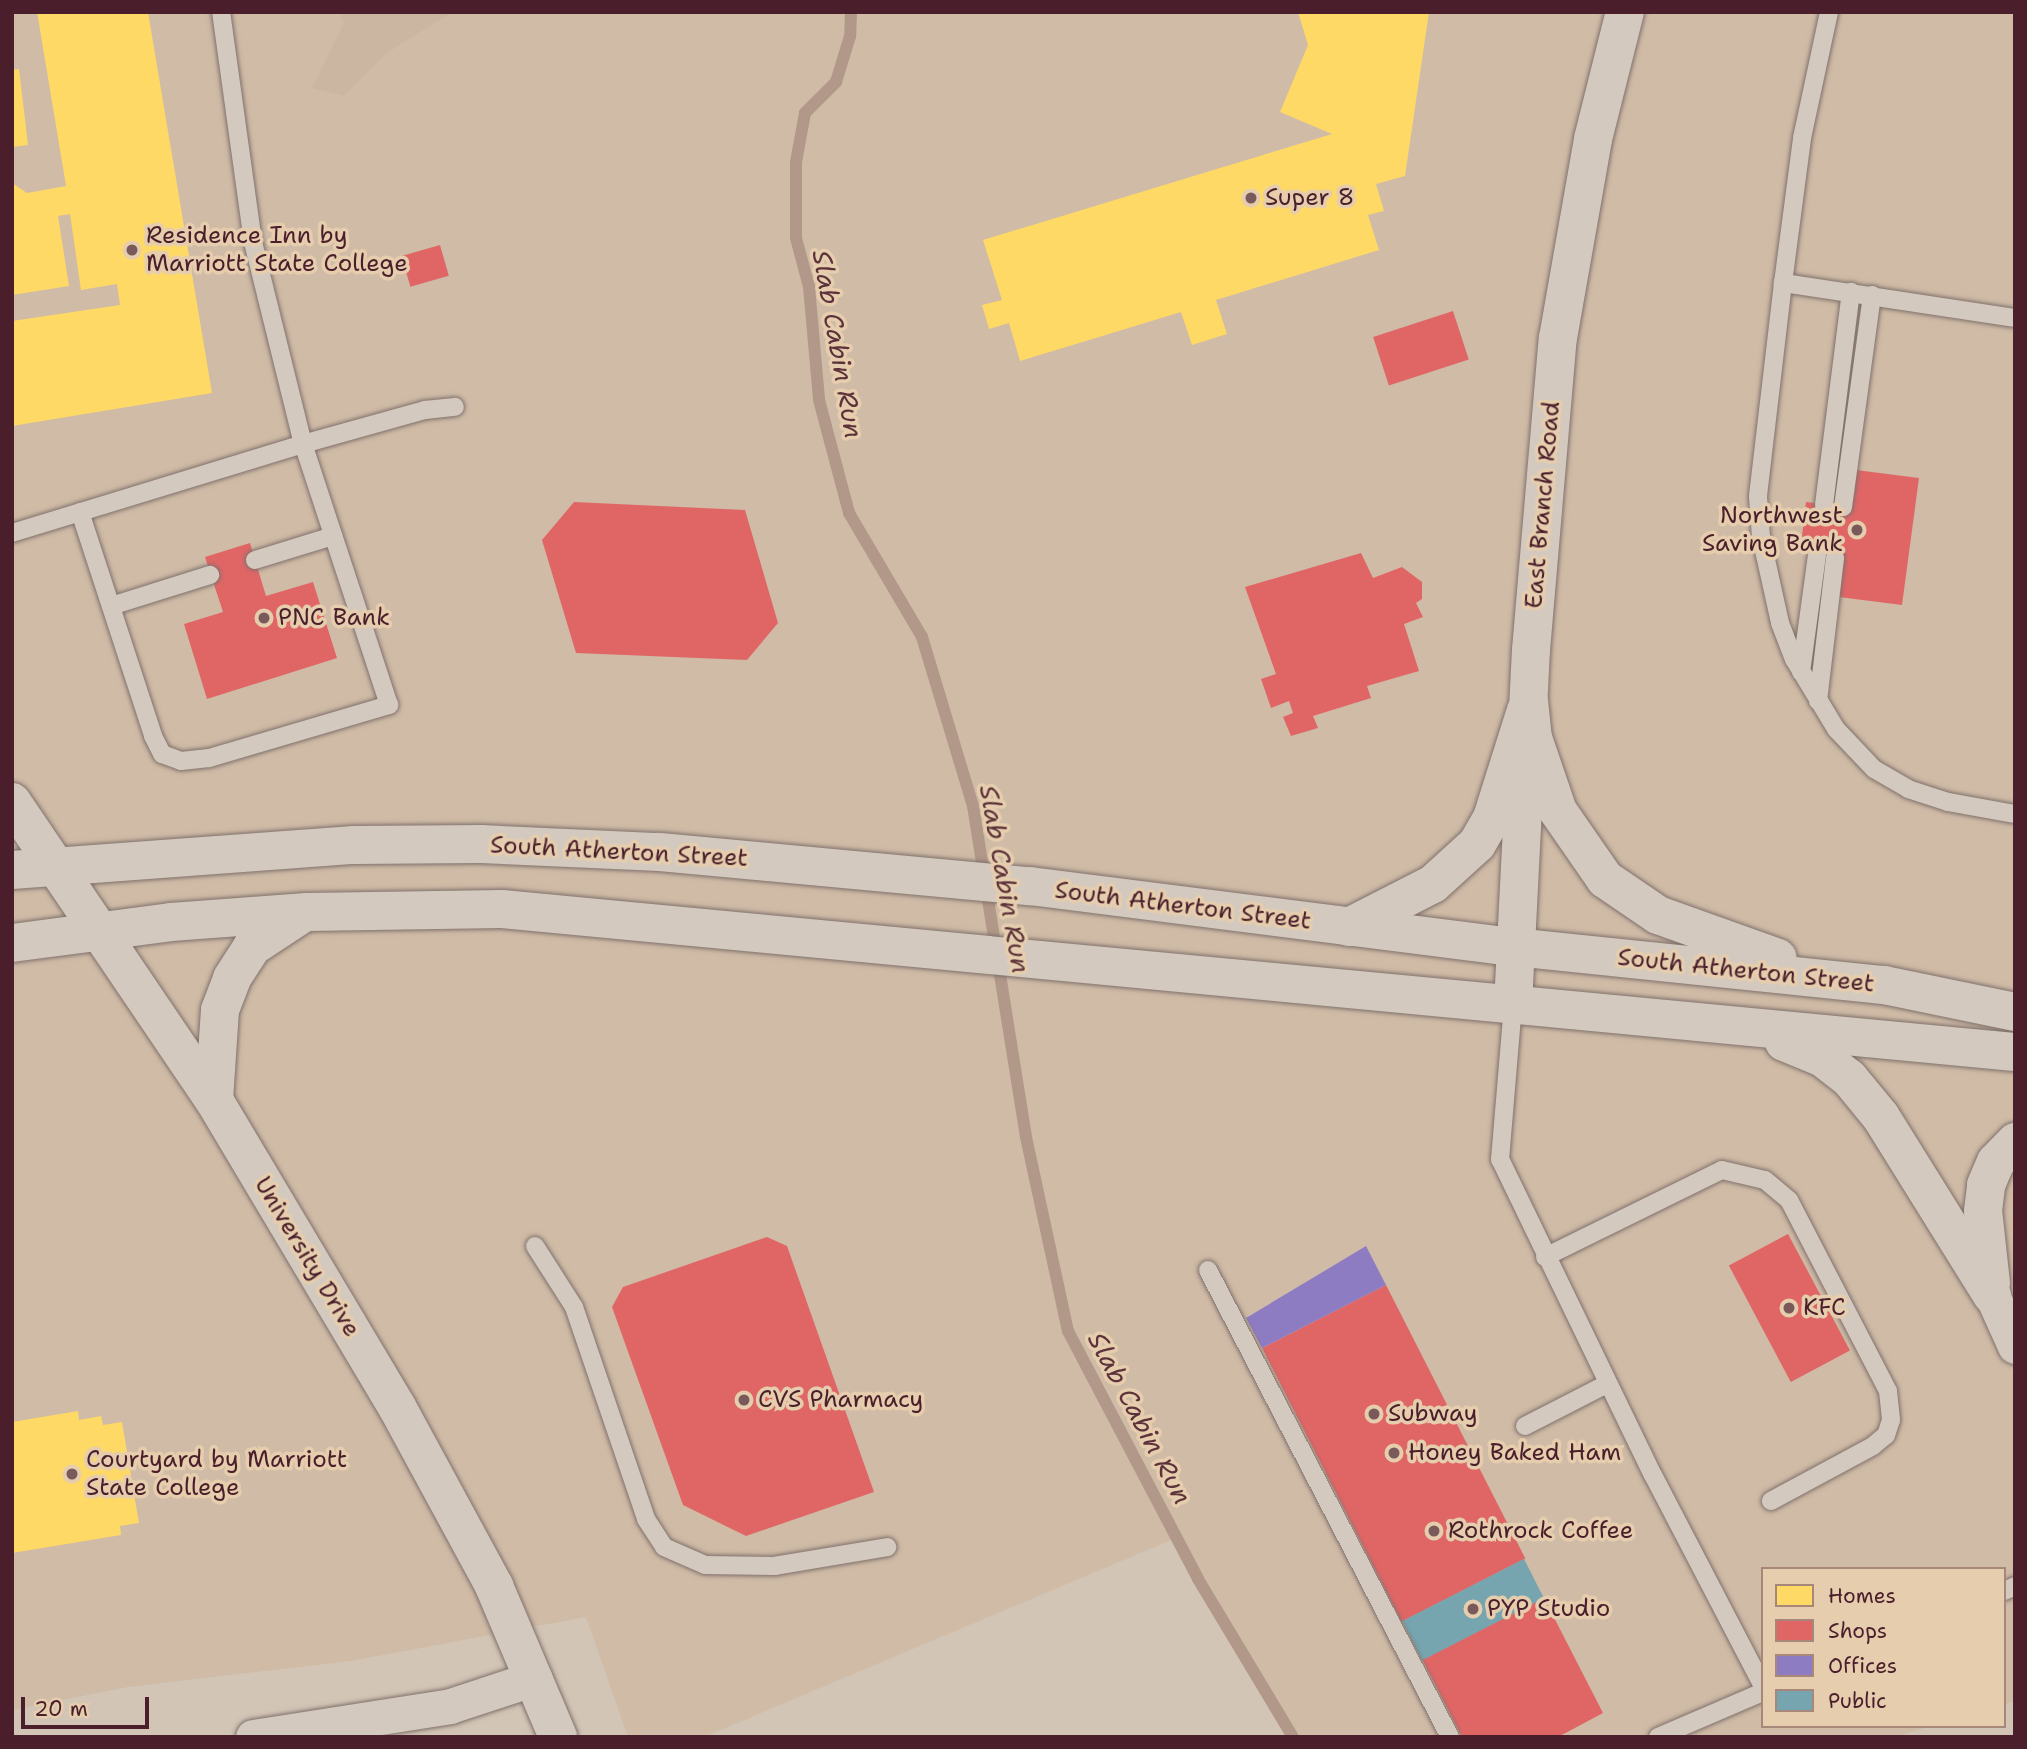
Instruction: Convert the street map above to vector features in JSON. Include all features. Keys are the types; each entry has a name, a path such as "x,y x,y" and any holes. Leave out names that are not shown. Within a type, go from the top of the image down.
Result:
{"main road":[{"name":"East Branch Road","path":"1513,1005 1529,701 1558,338 1593,139 1625,12"},
{"path":"1349,927 1433,884 1477,844 1492,818 1529,701"},
{"path":"1529,701 1533,738 1558,811 1605,878 1658,915 1853,982"},
{"name":"University Drive","path":"12,802 214,1100 397,1407 494,1586 558,1737"},
{"name":"South Atherton Street","path":"12,870 354,845 481,844 660,852 1030,886 1515,947 1853,982 1968,999 2015,1012"},
{"path":"12,943 100,931 306,912 502,909 1692,1024 2015,1052"},
{"path":"214,1100 220,1010 232,978 252,947 306,912"},
{"path":"1692,1024 1778,1040 1823,1058 1849,1078 1881,1116 1992,1295"},
{"path":"1992,1295 1983,1211 1986,1185 1996,1162 2015,1142"}],"street":[{"path":"1992,1295 2015,1346"},
{"path":"253,1737 450,1706 535,1678"}],"lane":[{"path":"80,512 152,736 162,754 181,761 208,758 389,705 303,444 253,242 221,12"},
{"path":"1829,12 1802,138 1783,284 1759,511 1774,604 1801,672 1818,701 1854,749 1889,779 1948,802 2015,814"},
{"path":"1783,284 2015,317"},
{"path":"1824,505 1851,292"},
{"path":"1843,507 1872,295"},
{"path":"12,533 303,444 425,410 455,407"},
{"path":"255,561 333,536"},
{"path":"1801,672 1817,555"},
{"path":"1818,701 1835,558"},
{"path":"110,606 210,575"},
{"path":"1513,1005 1500,1159 1607,1384 1761,1682"},
{"path":"1545,1257 1702,1176 1722,1170 1765,1180 1789,1200 1888,1391 1891,1420 1886,1435 1873,1446 1771,1501"},
{"path":"535,1245 574,1307 646,1519 664,1547 705,1565 774,1566 887,1547"},
{"path":"1208,1270 1450,1737"},
{"path":"1525,1426 1607,1384"},
{"path":"1658,1737 1761,1693"}],"shaded area":[{"path":"12,12 2015,12 2015,1701 2006,1703 2006,1567 1761,1567 1761,1728 1924,1728 1895,1737 1293,1737 1176,1538 704,1737 628,1737 586,1617 351,1661 128,1687 12,1710"},
{"path":"340,12 452,12 387,53 344,96 312,88 344,23"}],"building: Homes":[{"name":"Residence Inn by Marriott State College","path":"37,12 148,12 212,393 12,426 12,321 120,305 117,284 81,290 70,214 58,216 69,286 12,295 12,183 27,193 66,186"},
{"name":"Super 8","path":"1298,12 1429,12 1405,176 1376,184 1384,211 1368,215 1379,250 1216,300 1227,334 1192,345 1181,312 1020,361 1009,323 989,329 982,305 1002,300 983,240 1332,134 1280,112 1308,45"},
{"path":"19,69 28,145 12,147 12,70"},
{"name":"Courtyard by Marriott State College","path":"78,1411 79,1420 101,1416 103,1425 122,1422 139,1523 120,1526 121,1535 12,1553 12,1422"}],"building: Shops":[{"path":"440,245 449,276 410,287 402,256"},
{"path":"1453,311 1469,360 1389,385 1373,337"},
{"name":"Northwest Saving Bank","path":"1856,470 1919,478 1902,605 1839,597 1844,558 1800,553 1806,502 1851,507"},
{"path":"574,502 745,510 778,623 747,660 576,653 542,540"},
{"name":"PNC Bank","path":"250,543 266,596 313,582 337,658 207,699 184,624 223,612 205,557"},
{"path":"1361,553 1373,578 1402,567 1422,582 1422,599 1416,603 1423,617 1404,624 1419,671 1367,686 1371,698 1313,716 1318,728 1291,736 1283,717 1293,713 1289,701 1271,708 1261,679 1276,674 1245,587"},
{"name":"KFC","path":"1788,1234 1850,1351 1791,1382 1729,1265"},
{"name":"CVS Pharmacy","path":"767,1237 787,1246 874,1492 746,1536 683,1505 612,1307 623,1287"},
{"path":"1386,1285 1525,1559 1402,1622 1262,1348"},
{"path":"1544,1598 1603,1713 1558,1737 1462,1737 1422,1659"}],"building: Offices":[{"path":"1366,1246 1386,1285 1262,1348 1246,1318"}],"building: Public":[{"name":"PYP Studio","path":"1524,1559 1544,1598 1422,1660 1402,1621"}],"waterway":[{"name":"Slab Cabin Run","path":"851,12 850,36 836,82 805,113 796,162 796,238 809,287 819,400 849,513 922,637 973,806 1026,1137 1068,1331 1198,1579 1293,1737"}],"place":[{"name":"Super 8","path":"1251,198"},
{"name":"Residence Inn by Marriott State College","path":"132,250"},
{"name":"Northwest Saving Bank","path":"1857,530"},
{"name":"PNC Bank","path":"264,618"},
{"name":"KFC","path":"1789,1308"},
{"name":"CVS Pharmacy","path":"744,1400"},
{"name":"Subway","path":"1374,1414"},
{"name":"Honey Baked Ham","path":"1394,1453"},
{"name":"Courtyard by Marriott State College","path":"72,1474"},
{"name":"Rothrock Coffee","path":"1434,1531"},
{"name":"PYP Studio","path":"1473,1609"}]}
